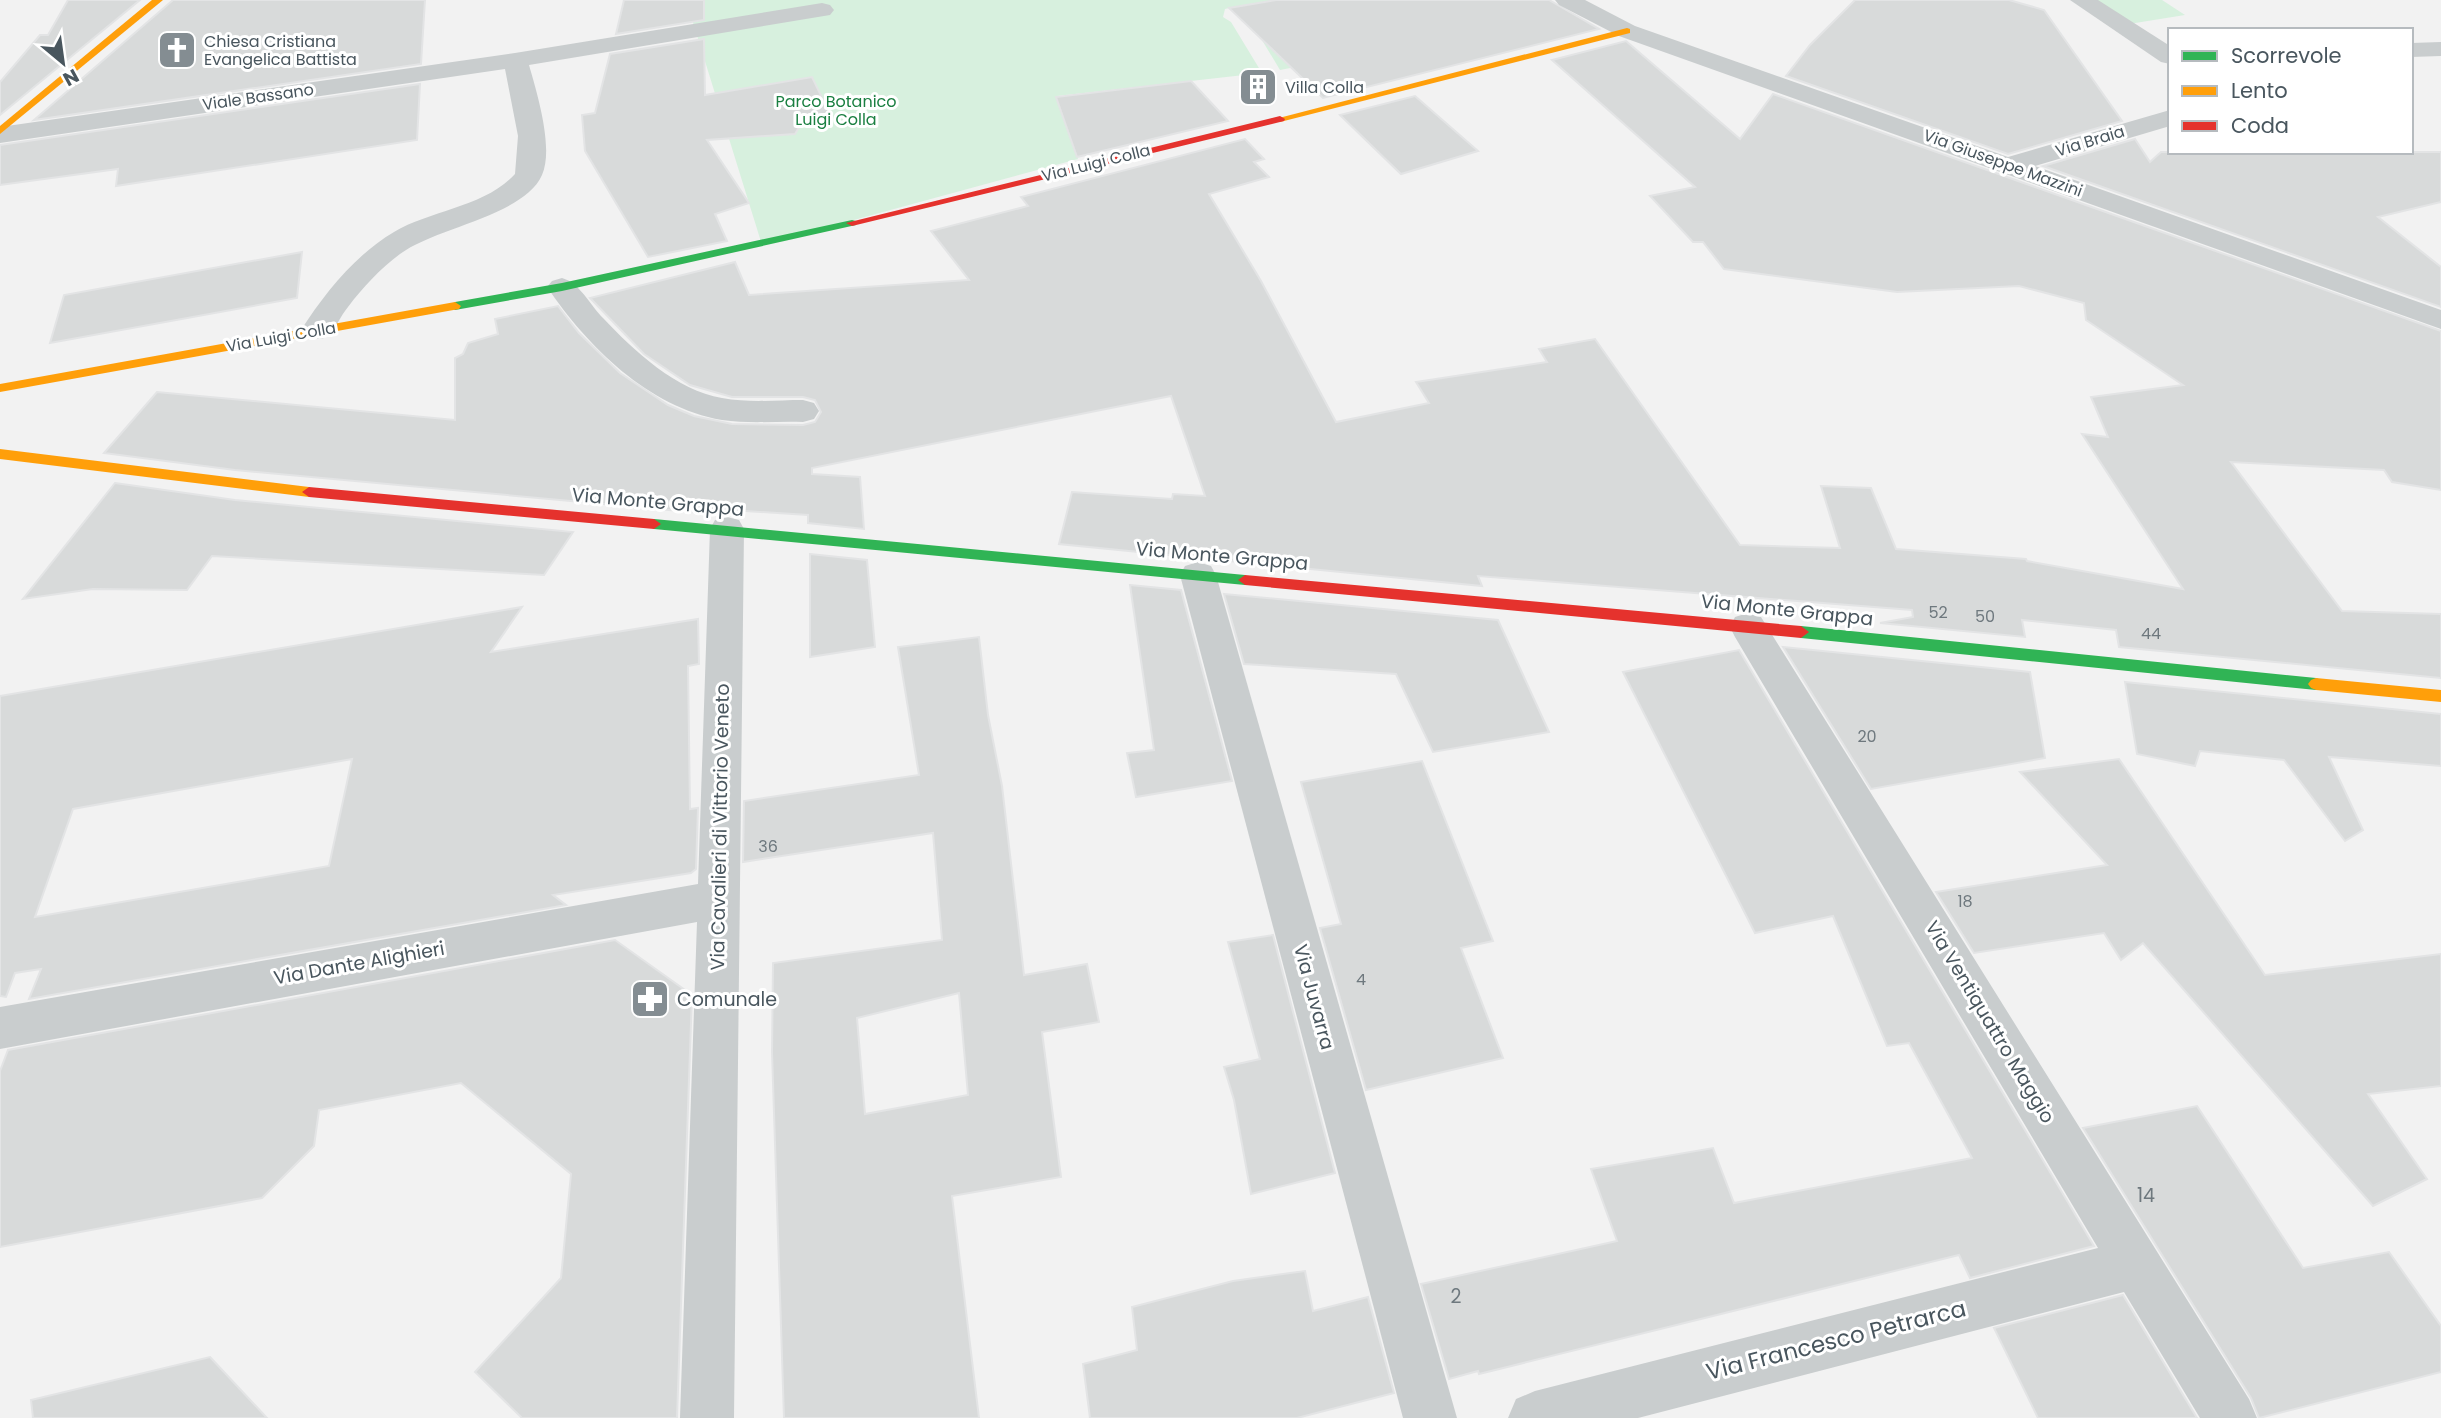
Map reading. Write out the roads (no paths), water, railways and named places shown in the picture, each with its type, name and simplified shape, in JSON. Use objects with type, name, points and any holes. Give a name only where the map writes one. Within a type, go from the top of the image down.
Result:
[{"type":"street","points":[[0,133],[158,0]]},
{"type":"street","points":[[1574,4],[1607,0]]},
{"type":"street","points":[[2082,0],[2168,56]]},
{"type":"street","name":"Via Giuseppe Mazzini","points":[[1574,4],[1627,31],[2011,165],[2441,320]]},
{"type":"street","name":"Viale Bassano","points":[[0,133],[515,60],[822,10]]},
{"type":"street","name":"Via Luigi Colla","points":[[0,388],[562,287],[851,225],[1627,31]]},
{"type":"street","points":[[2413,50],[2441,49]]},
{"type":"street","points":[[316,330],[341,292],[387,251],[432,225],[494,200],[528,177],[533,160],[515,60]]},
{"type":"street","name":"Via Braia","points":[[2011,165],[2168,119]]},
{"type":"street","points":[[562,287],[598,334],[640,368],[688,398],[720,409],[803,411]]},
{"type":"street","name":"Via Monte Grappa","points":[[0,454],[235,485],[727,529],[2441,695]]},
{"type":"street","name":"Via Cavalieri di Vittorio Veneto","points":[[707,1418],[727,529]]},
{"type":"street","name":"Via Juvarra","points":[[1198,575],[1430,1418]]},
{"type":"street","name":"Via Ventiquattro Maggio","points":[[1748,627],[2230,1418]]},
{"type":"street","name":"Via Dante Alighieri","points":[[0,1028],[719,899]]},
{"type":"street","name":"Via Francesco Petrarca","points":[[1535,1418],[2137,1263]]},
{"type":"place","name":"Chiesa Cristiana Evangelica Battista","points":[[177,50]]},
{"type":"place","name":"Villa Colla","points":[[1258,87]]},
{"type":"place","name":"Comunale","points":[[650,999]]},
{"type":"park label","name":"Parco Botanico Luigi Colla","points":[[836,110]]}]
